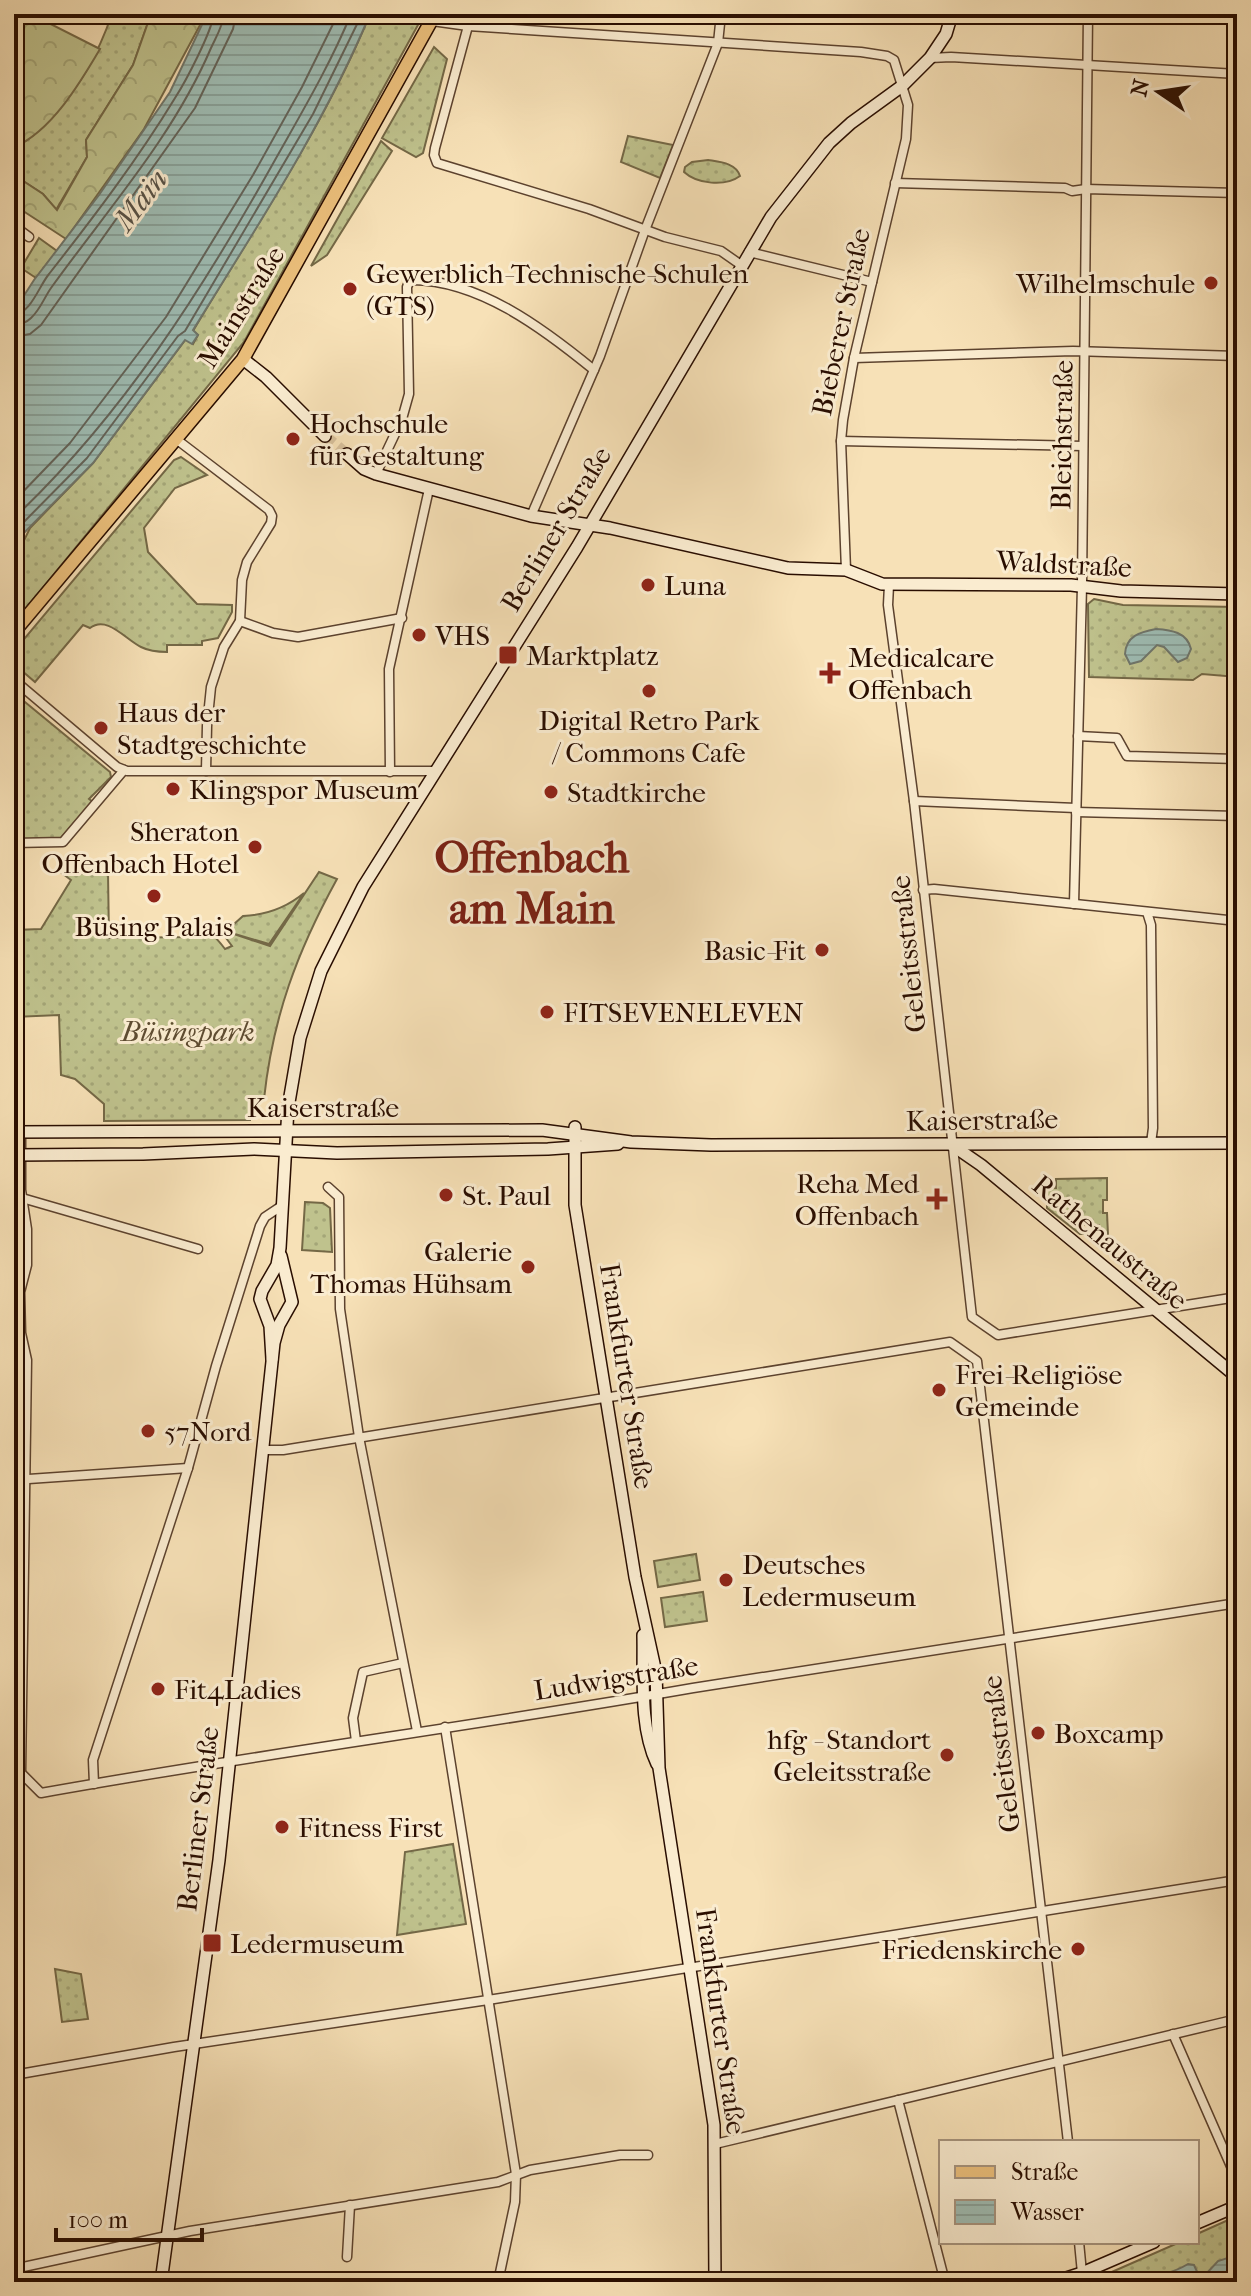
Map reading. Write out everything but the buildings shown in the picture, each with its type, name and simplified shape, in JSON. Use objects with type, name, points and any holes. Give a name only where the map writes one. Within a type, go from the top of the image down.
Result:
[{"type":"main road","points":[[902,86],[930,58],[956,15]]},
{"type":"main road","name":"Mainstraße","points":[[14,632],[243,359],[433,17]]},
{"type":"main road","name":"Berliner Straße","points":[[272,1359],[270,1326],[260,1299],[277,1265],[293,1066],[321,971],[363,887],[589,526],[741,265],[782,201],[840,132],[902,86]]},
{"type":"main road","points":[[243,359],[266,377],[325,436]]},
{"type":"main road","points":[[347,454],[364,469],[376,474],[531,516],[788,568],[846,570],[870,582],[889,585]]},
{"type":"main road","name":"Waldstraße","points":[[889,585],[1082,586],[1121,591],[1237,594]]},
{"type":"main road","name":"Kaiserstraße","points":[[16,1130],[575,1130],[631,1142]]},
{"type":"main road","points":[[472,1130],[476,1138],[472,1150]]},
{"type":"main road","name":"Frankfurter Straße","points":[[575,1130],[575,1205],[643,1625],[644,1697],[650,1749],[659,1768]]},
{"type":"main road","name":"Kaiserstraße","points":[[18,1155],[254,1149],[344,1153],[575,1148],[631,1142],[711,1145],[1237,1143]]},
{"type":"main road","name":"Rathenaustraße","points":[[952,1145],[978,1163],[1237,1377]]},
{"type":"main road","name":"Berliner Straße","points":[[161,2282],[219,1860],[272,1359],[277,1330],[292,1302],[280,1248]]},
{"type":"main road","name":"Frankfurter Straße","points":[[643,1625],[650,1644],[658,1695],[659,1768],[715,2144],[715,2282]]},
{"type":"main road","points":[[1199,2222],[1237,2206]]},
{"type":"main road","points":[[1054,2282],[1149,2244]]},
{"type":"street","points":[[531,516],[620,305],[645,230],[718,43],[721,14]]},
{"type":"street","name":"Bleichstraße","points":[[1074,904],[1082,586],[1088,14]]},
{"type":"street","points":[[433,17],[468,26],[882,55],[891,58],[897,65],[902,86]]},
{"type":"street","points":[[468,26],[435,160],[444,166],[589,209],[645,230],[721,251],[741,265]]},
{"type":"street","points":[[946,34],[944,50],[951,57]]},
{"type":"street","points":[[930,58],[1237,74]]},
{"type":"street","name":"Bieberer Straße","points":[[846,570],[841,441],[854,358],[909,113],[902,86]]},
{"type":"street","points":[[895,183],[1065,188],[1072,191],[1237,193]]},
{"type":"street","points":[[14,226],[29,237]]},
{"type":"street","points":[[749,252],[872,282]]},
{"type":"street","points":[[376,474],[408,400],[407,287],[410,280],[460,289],[512,312],[552,336],[594,370]]},
{"type":"street","points":[[854,358],[1085,352],[1237,356]]},
{"type":"street","points":[[176,439],[269,510],[272,519],[244,570],[240,621],[224,647],[211,687],[206,771]]},
{"type":"street","points":[[841,441],[1083,446]]},
{"type":"street","points":[[390,772],[389,669],[429,489]]},
{"type":"street","name":"Geleitsstraße","points":[[889,585],[888,605],[914,801],[972,1317],[998,1335],[1156,1311]]},
{"type":"street","points":[[240,621],[273,633],[298,637],[402,618]]},
{"type":"street","points":[[14,680],[124,770],[436,771]]},
{"type":"street","points":[[1078,736],[1117,738],[1127,756],[1237,759]]},
{"type":"street","points":[[14,843],[63,842],[124,770]]},
{"type":"street","points":[[914,801],[1237,816]]},
{"type":"street","points":[[923,890],[1237,921]]},
{"type":"street","points":[[1147,912],[1151,925],[1151,1143]]},
{"type":"street","points":[[14,1781],[21,1773],[27,1360],[21,1333],[20,1292],[26,1272],[26,1220],[16,1130]]},
{"type":"street","points":[[328,1187],[339,1197],[339,1299],[359,1437],[417,1731]]},
{"type":"street","points":[[22,1198],[198,1249]]},
{"type":"street","points":[[94,1784],[93,1760],[188,1468],[260,1226],[265,1217],[283,1205]]},
{"type":"street","points":[[1156,1311],[1237,1297]]},
{"type":"street","name":"Geleitsstraße","points":[[606,1398],[950,1342],[977,1361],[1068,2140]]},
{"type":"street","points":[[263,1450],[283,1450],[606,1398]]},
{"type":"street","points":[[14,1480],[188,1468]]},
{"type":"street","name":"Ludwigstraße","points":[[21,1773],[41,1793],[1237,1603]]},
{"type":"street","points":[[356,1741],[353,1718],[363,1672],[403,1663]]},
{"type":"street","points":[[445,1727],[516,2174],[515,2202],[498,2282]]},
{"type":"street","points":[[14,2075],[193,2044],[1237,1880]]},
{"type":"street","points":[[715,2144],[1237,2019]]},
{"type":"street","points":[[1173,2034],[1237,2180]]},
{"type":"street","points":[[898,2100],[945,2282]]},
{"type":"street","points":[[14,2269],[167,2236],[498,2182],[530,2170],[620,2155],[648,2155]]},
{"type":"street","points":[[347,2257],[350,2205]]},
{"type":"street","points":[[1079,2244],[1082,2273]]},
{"type":"green space","points":[[20,14],[31,14],[100,49],[74,91],[52,118],[14,147],[14,23]]},
{"type":"green space","points":[[112,14],[151,14],[133,65],[86,140],[87,157],[56,210],[43,194],[14,175],[14,147],[35,134],[72,93],[95,56]]},
{"type":"green space","points":[[151,14],[206,14],[144,129],[66,239],[14,205],[14,175],[43,194],[57,210],[87,157],[86,140],[133,65]]},
{"type":"green space","points":[[370,14],[424,14],[244,342],[14,623],[14,561],[30,528],[93,463],[186,339],[193,344],[198,335],[193,331],[310,136]]},
{"type":"green space","points":[[434,47],[447,59],[423,153],[416,157],[382,138]]},
{"type":"green space","points":[[628,136],[673,145],[660,178],[621,162]]},
{"type":"green space","points":[[381,141],[392,151],[327,255],[311,266]]},
{"type":"green space","points":[[708,160],[731,166],[740,176],[727,182],[711,183],[684,172],[692,162]]},
{"type":"green space","points":[[39,238],[57,251],[36,278],[21,268]]},
{"type":"green space","points":[[181,457],[207,475],[175,488],[144,528],[148,552],[197,604],[232,605],[232,612],[218,638],[202,641],[202,645],[167,645],[167,652],[141,647],[103,624],[90,628],[83,625],[35,682],[14,664],[14,651],[174,460]]},
{"type":"green space","points":[[1094,599],[1123,605],[1237,607],[1237,677],[1202,674],[1193,680],[1089,677],[1088,604]]},
{"type":"green space","points":[[14,693],[110,772],[111,777],[89,799],[93,802],[60,839],[14,839]]},
{"type":"green space","name":"Büsingpark","points":[[319,872],[337,879],[310,932],[289,985],[274,1040],[264,1099],[251,1099],[250,1120],[104,1121],[104,1104],[75,1079],[61,1075],[59,1015],[14,1017],[14,930],[41,929],[71,880],[63,874],[108,873],[109,938],[191,937],[192,927],[197,927],[211,934],[225,949],[232,946],[223,934],[243,916],[275,910],[304,893],[269,944],[228,932],[270,946]]},
{"type":"green space","points":[[1107,1178],[1107,1200],[1103,1200],[1103,1213],[1107,1213],[1108,1235],[1100,1234],[1099,1225],[1083,1225],[1083,1234],[1080,1234],[1047,1208],[1047,1188],[1056,1188],[1056,1179]]},
{"type":"green space","points":[[305,1202],[323,1203],[330,1208],[332,1252],[302,1250]]},
{"type":"green space","points":[[696,1554],[700,1580],[658,1587],[654,1561]]},
{"type":"green space","points":[[703,1592],[707,1621],[665,1627],[661,1598]]},
{"type":"green space","points":[[453,1844],[466,1924],[397,1935],[405,1852]]},
{"type":"green space","points":[[55,1969],[81,1974],[88,2019],[62,2022]]},
{"type":"green space","points":[[1237,2216],[1237,2282],[1089,2282],[1175,2244],[1199,2244],[1199,2233]]},
{"type":"water","name":"Main","points":[[207,14],[370,14],[310,136],[193,330],[198,335],[192,344],[185,340],[93,463],[14,543],[14,311],[170,92]]},
{"type":"water","points":[[1156,629],[1182,635],[1191,649],[1187,658],[1178,662],[1164,647],[1157,645],[1141,661],[1130,664],[1125,654],[1128,643],[1139,633]]},
{"type":"water","points":[[1237,2255],[1237,2282],[1144,2282],[1188,2264],[1194,2265],[1199,2276],[1206,2274],[1218,2261]]},
{"type":"tunnel","points":[[325,436],[347,454]]},
{"type":"place","name":"Wilhelmschule","points":[[1211,283]]},
{"type":"place","name":"Gewerblich-Technische-Schulen (GTS)","points":[[350,289]]},
{"type":"place","name":"Hochschule für Gestaltung","points":[[293,439]]},
{"type":"place","name":"Luna","points":[[648,585]]},
{"type":"place","name":"VHS","points":[[419,635]]},
{"type":"place","name":"Marktplatz","points":[[508,655]]},
{"type":"place","name":"Medicalcare Offenbach","points":[[830,673]]},
{"type":"place","name":"Digital Retro Park / Commons Cafe","points":[[649,691]]},
{"type":"place","name":"Haus der Stadtgeschichte","points":[[101,728]]},
{"type":"place","name":"Klingspor Museum","points":[[173,789]]},
{"type":"place","name":"Stadtkirche","points":[[551,792]]},
{"type":"place","name":"Sheraton Offenbach Hotel","points":[[255,847]]},
{"type":"place","name":"Büsing Palais","points":[[154,896]]},
{"type":"place","name":"Basic-Fit","points":[[822,950]]},
{"type":"place","name":"FITSEVENELEVEN","points":[[547,1012]]},
{"type":"place","name":"St. Paul","points":[[446,1195]]},
{"type":"place","name":"Reha Med Offenbach","points":[[937,1199]]},
{"type":"place","name":"Galerie Thomas Hühsam","points":[[528,1267]]},
{"type":"place","name":"Frei-Religiöse Gemeinde","points":[[939,1390]]},
{"type":"place","name":"57Nord","points":[[148,1431]]},
{"type":"place","name":"Deutsches Ledermuseum","points":[[726,1580]]},
{"type":"place","name":"Fit4Ladies","points":[[158,1689]]},
{"type":"place","name":"Boxcamp","points":[[1038,1733]]},
{"type":"place","name":"hfg - Standort Geleitsstraße","points":[[947,1755]]},
{"type":"place","name":"Fitness First","points":[[282,1827]]},
{"type":"place","name":"Ledermuseum","points":[[212,1943]]},
{"type":"place","name":"Friedenskirche","points":[[1078,1949]]},
{"type":"district","name":"Offenbach am Main","points":[[532,882]]}]
